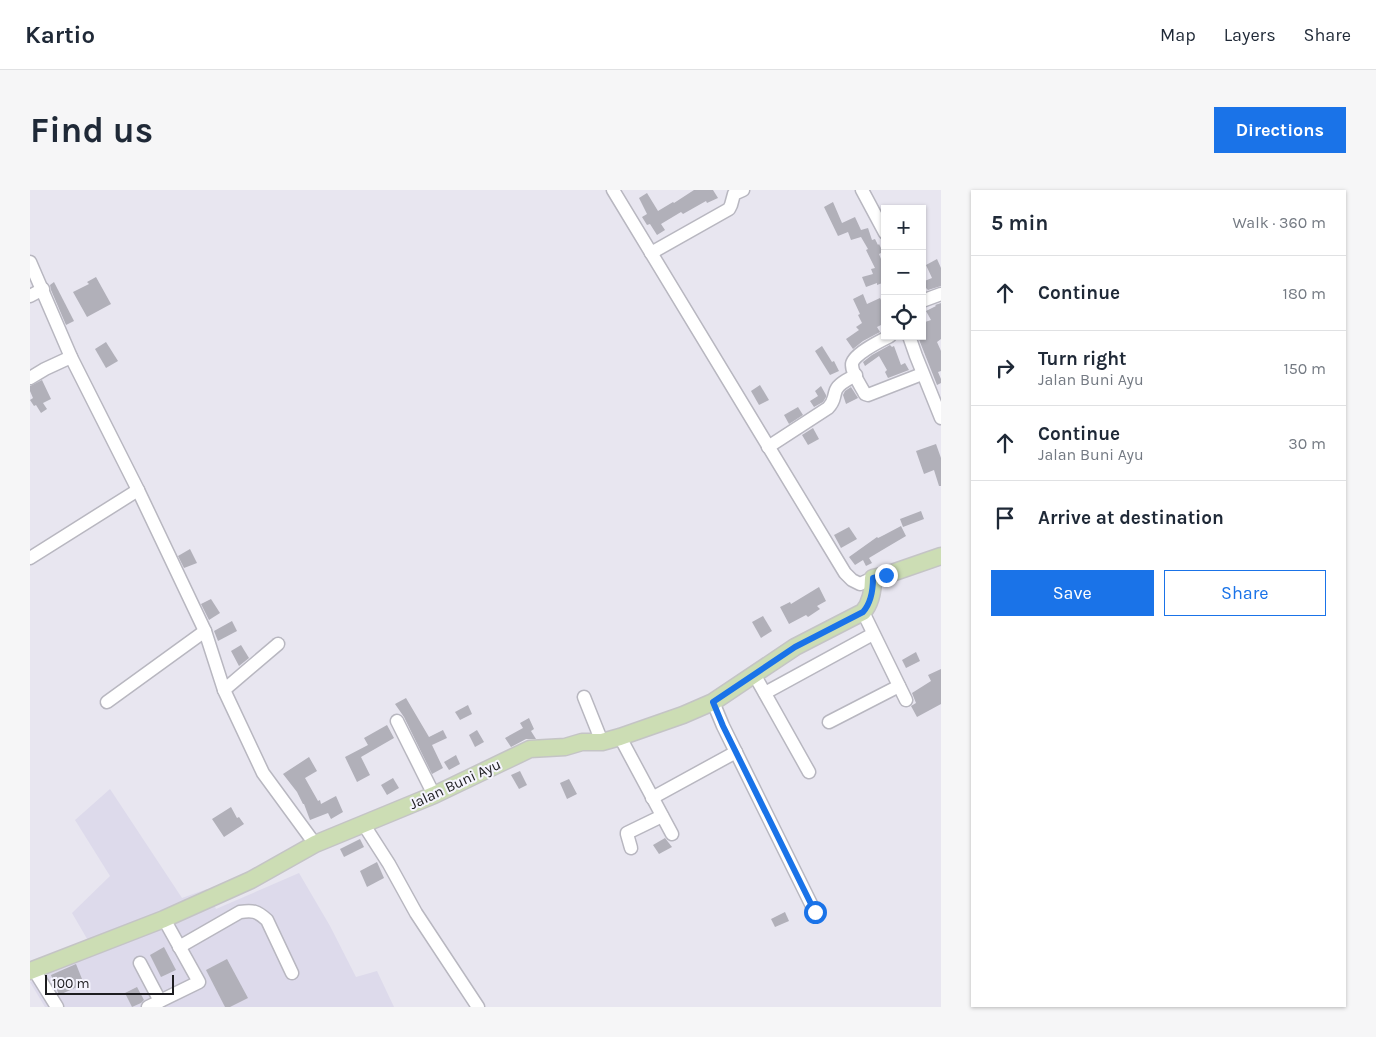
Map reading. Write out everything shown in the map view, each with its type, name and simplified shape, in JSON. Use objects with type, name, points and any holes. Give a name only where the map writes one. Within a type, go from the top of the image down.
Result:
[{"type":"main road","points":[[863,612],[869,605],[873,587],[886,575],[941,556]]},
{"type":"main road","name":"Jalan Buni Ayu","points":[[32,970],[164,919],[252,880],[315,844],[434,795],[530,749],[565,747],[582,742],[602,742],[683,715],[713,702],[795,647],[863,612]]},
{"type":"street","points":[[613,190],[845,574],[860,584],[873,587]]},
{"type":"street","points":[[651,253],[729,209],[734,194],[743,190]]},
{"type":"street","points":[[862,190],[881,226]]},
{"type":"street","points":[[30,262],[134,493],[205,631],[224,690],[262,773],[315,844]]},
{"type":"street","points":[[30,296],[43,289]]},
{"type":"street","points":[[926,300],[941,294]]},
{"type":"street","points":[[881,340],[854,358],[852,364],[856,376],[867,395],[922,374]]},
{"type":"street","points":[[911,340],[922,374],[941,418]]},
{"type":"street","points":[[30,378],[72,357]]},
{"type":"street","points":[[768,447],[828,408],[833,403],[839,385],[856,376]]},
{"type":"street","points":[[30,558],[134,493]]},
{"type":"street","points":[[863,612],[906,700]]},
{"type":"street","points":[[107,702],[205,631]]},
{"type":"street","points":[[766,693],[874,634]]},
{"type":"street","points":[[224,690],[278,644]]},
{"type":"street","points":[[754,674],[809,772]]},
{"type":"street","points":[[829,722],[899,686]]},
{"type":"street","points":[[584,697],[602,742]]},
{"type":"street","points":[[713,702],[815,912]]},
{"type":"street","points":[[397,721],[434,795]]},
{"type":"street","points":[[620,737],[672,834]]},
{"type":"street","points":[[652,798],[736,752]]},
{"type":"street","points":[[631,848],[627,832],[662,816]]},
{"type":"street","points":[[364,825],[389,864],[416,913],[478,1007]]},
{"type":"street","points":[[179,947],[240,912],[251,910],[267,920],[292,973]]},
{"type":"street","points":[[148,1007],[200,982],[164,919]]},
{"type":"street","points":[[140,963],[160,1001]]},
{"type":"street","points":[[32,970],[57,1007]]},
{"type":"shaded area","points":[[110,789],[182,898],[207,889],[216,909],[299,873],[330,926],[356,977],[377,971],[394,1007],[45,1007],[30,982],[93,949],[72,913],[110,876],[75,820]]},
{"type":"building","points":[[694,190],[713,190],[718,198],[707,203],[706,201],[683,214],[681,212],[661,224],[665,230],[657,235],[650,224],[647,225],[642,217],[647,214],[639,198],[647,193],[658,211]]},
{"type":"building","points":[[833,202],[842,223],[855,217],[861,230],[868,228],[872,240],[875,239],[881,248],[881,253],[879,254],[881,259],[881,284],[866,287],[862,277],[873,274],[871,269],[875,268],[866,250],[868,249],[861,237],[851,240],[848,232],[838,236],[824,207]]},
{"type":"building","points":[[937,259],[941,268],[941,286],[928,290],[926,288],[926,280],[932,278],[926,265]]},
{"type":"building","points":[[96,277],[111,304],[87,317],[73,292],[89,284],[87,282]]},
{"type":"building","points":[[54,282],[74,321],[66,325],[51,290],[50,285]]},
{"type":"building","points":[[863,294],[867,304],[880,298],[881,325],[877,327],[880,332],[853,349],[846,339],[859,330],[856,327],[862,323],[853,299]]},
{"type":"building","points":[[941,303],[941,339],[937,342],[941,351],[941,371],[938,372],[941,383],[937,385],[919,340],[926,340],[926,322],[931,320],[926,311]]},
{"type":"building","points":[[106,342],[118,361],[106,368],[95,349]]},
{"type":"building","points":[[890,345],[894,346],[901,365],[905,363],[909,370],[888,378],[885,372],[887,370],[879,356],[865,366],[863,362]]},
{"type":"building","points":[[822,346],[839,371],[830,375],[815,351]]},
{"type":"building","points":[[42,380],[51,399],[43,403],[47,409],[41,413],[30,400],[33,398],[30,386]]},
{"type":"building","points":[[760,385],[769,400],[759,405],[751,391]]},
{"type":"building","points":[[821,386],[826,397],[823,402],[814,407],[810,401],[818,396],[815,391]]},
{"type":"building","points":[[851,387],[858,398],[846,404],[843,395]]},
{"type":"building","points":[[798,407],[803,415],[789,424],[784,415]]},
{"type":"building","points":[[813,428],[819,439],[808,445],[802,435]]},
{"type":"building","points":[[936,444],[941,458],[941,486],[939,486],[934,470],[924,474],[916,451]]},
{"type":"building","points":[[921,511],[924,519],[903,527],[900,519]]},
{"type":"building","points":[[901,526],[906,536],[869,558],[872,563],[866,566],[863,560],[855,565],[849,557],[877,537]]},
{"type":"building","points":[[849,527],[857,539],[841,548],[834,535]]},
{"type":"building","points":[[190,549],[197,563],[184,568],[178,556]]},
{"type":"building","points":[[819,587],[826,601],[817,606],[820,609],[808,617],[806,615],[789,624],[780,607],[790,602],[791,604]]},
{"type":"building","points":[[211,599],[220,613],[209,620],[201,604]]},
{"type":"building","points":[[763,616],[772,631],[761,638],[752,622]]},
{"type":"building","points":[[232,621],[237,631],[218,641],[214,631]]},
{"type":"building","points":[[241,645],[249,658],[239,666],[231,651]]},
{"type":"building","points":[[916,652],[920,661],[906,668],[902,660]]},
{"type":"building","points":[[941,669],[941,704],[917,717],[911,706],[916,703],[912,693],[931,681],[928,675]]},
{"type":"building","points":[[406,698],[429,737],[443,730],[447,738],[432,745],[443,768],[432,774],[404,717],[395,704]]},
{"type":"building","points":[[468,705],[472,714],[460,720],[455,712]]},
{"type":"building","points":[[529,718],[534,729],[531,731],[536,739],[526,739],[511,747],[505,738],[523,728],[520,723]]},
{"type":"building","points":[[387,725],[394,738],[361,757],[370,775],[357,782],[345,757],[368,745],[364,738]]},
{"type":"building","points":[[477,730],[484,742],[475,747],[469,735]]},
{"type":"building","points":[[456,755],[460,764],[449,770],[444,762]]},
{"type":"building","points":[[309,757],[317,771],[305,778],[318,801],[320,800],[321,804],[336,796],[343,812],[331,819],[328,813],[310,820],[297,792],[283,774]]},
{"type":"building","points":[[520,771],[527,785],[519,789],[511,775]]},
{"type":"building","points":[[393,778],[399,788],[387,795],[381,785]]},
{"type":"building","points":[[569,779],[577,794],[567,799],[560,783]]},
{"type":"building","points":[[231,807],[237,818],[239,817],[244,824],[224,837],[212,819]]},
{"type":"building","points":[[665,838],[672,847],[659,854],[653,845]]},
{"type":"building","points":[[360,839],[364,847],[344,857],[340,849]]},
{"type":"building","points":[[377,862],[384,878],[367,887],[360,871]]},
{"type":"building","points":[[785,912],[789,921],[775,927],[771,919]]},
{"type":"building","points":[[164,947],[176,970],[161,977],[150,955]]},
{"type":"building","points":[[227,959],[248,998],[230,1007],[225,1007],[206,970]]},
{"type":"building","points":[[76,964],[84,984],[59,995],[51,975]]},
{"type":"building","points":[[137,987],[144,1000],[132,1007],[125,993]]},
{"type":"route","points":[[815,912],[713,702],[795,647],[863,612],[869,605],[873,578],[886,575]]}]
